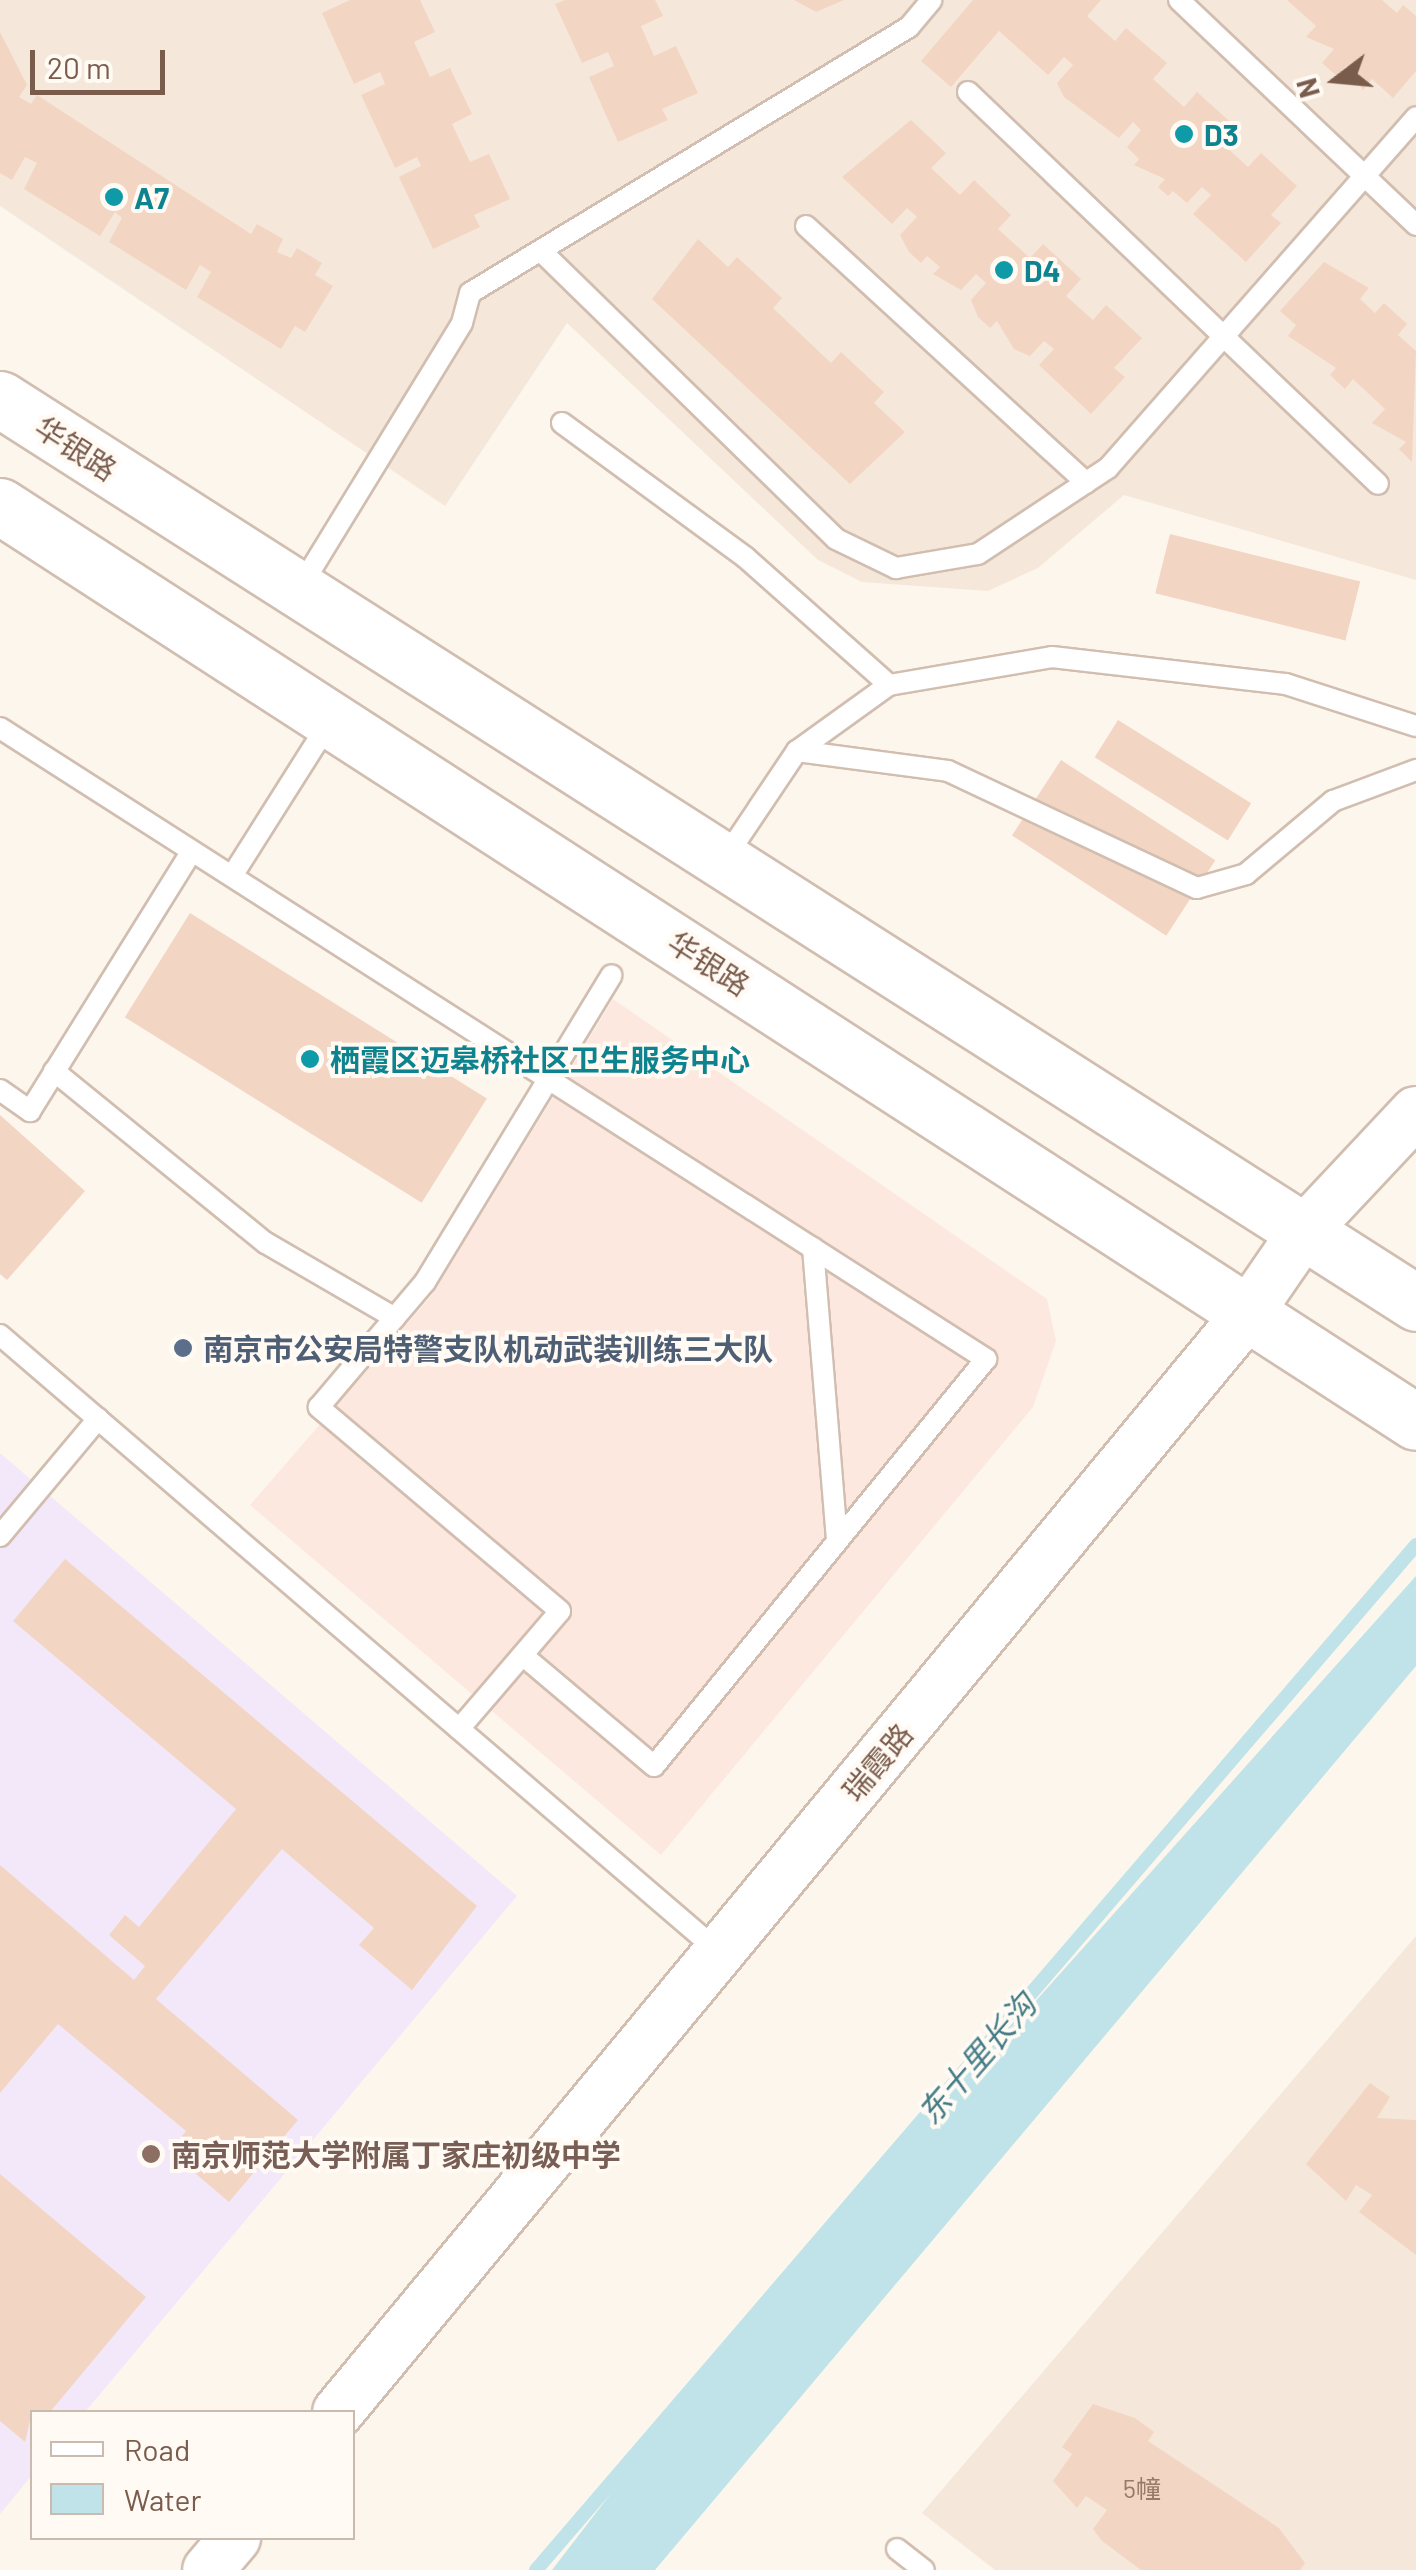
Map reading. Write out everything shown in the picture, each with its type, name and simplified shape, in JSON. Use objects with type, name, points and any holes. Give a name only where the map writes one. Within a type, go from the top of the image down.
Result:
[{"type":"main road","name":"华银路","points":[[0,399],[720,866],[1305,1230],[1416,1304]]},
{"type":"main road","name":"华银路","points":[[0,506],[334,716],[1244,1317],[1416,1422]]},
{"type":"street","name":"瑞霞路","points":[[340,2410],[1244,1317],[1305,1230],[1416,1112]]},
{"type":"street","points":[[208,2570],[233,2540]]},
{"type":"lane","points":[[298,591],[462,323],[470,294],[910,26],[932,0]]},
{"type":"lane","points":[[1180,0],[1416,226]]},
{"type":"lane","points":[[968,92],[1378,484]]},
{"type":"lane","points":[[541,251],[836,539],[896,568],[978,554],[1086,483],[1416,116]]},
{"type":"lane","points":[[806,226],[1086,483]]},
{"type":"lane","points":[[562,423],[745,558],[889,685]]},
{"type":"lane","points":[[720,866],[798,751],[889,685],[1052,657],[1286,684],[1416,726]]},
{"type":"lane","points":[[232,876],[334,716]]},
{"type":"lane","points":[[0,728],[986,1359],[654,1766],[522,1655]]},
{"type":"lane","points":[[798,751],[948,771],[1197,888],[1246,874],[1334,800],[1416,770]]},
{"type":"lane","points":[[0,1090],[30,1111],[192,851]]},
{"type":"lane","points":[[459,1729],[560,1611],[319,1407],[395,1318],[612,975]]},
{"type":"lane","points":[[54,1071],[266,1243],[395,1318]]},
{"type":"lane","points":[[813,1248],[837,1541]]},
{"type":"lane","points":[[0,1335],[719,1952]]},
{"type":"lane","points":[[0,1536],[98,1419]]},
{"type":"lane","points":[[897,2549],[924,2570]]},
{"type":"shaded area","points":[[0,0],[1416,0],[1416,580],[1124,495],[1038,568],[988,591],[862,582],[818,560],[567,323],[445,506],[0,206]]},
{"type":"shaded area","points":[[613,999],[1047,1299],[1056,1341],[1033,1407],[661,1855],[250,1505],[432,1295]]},
{"type":"shaded area","name":"南京师范大学附属丁家庄初级中学","points":[[0,1453],[517,1896],[87,2410],[30,2410],[30,2477],[0,2514]]},
{"type":"shaded area","points":[[1416,1936],[1416,2570],[995,2570],[922,2513]]},
{"type":"water","points":[[1416,1576],[1416,1666],[655,2570],[552,2570],[708,2367]]},
{"type":"building","points":[[350,0],[420,0],[435,32],[414,42],[430,77],[450,68],[472,114],[452,124],[470,162],[489,154],[510,199],[474,215],[480,227],[433,249],[399,177],[421,166],[417,157],[395,168],[361,95],[385,84],[380,72],[354,84],[322,13]]},
{"type":"building","points":[[565,0],[655,0],[663,16],[641,26],[654,56],[676,46],[698,93],[662,109],[668,120],[618,142],[589,77],[614,66],[608,52],[582,63],[555,4]]},
{"type":"building","points":[[794,0],[844,0],[816,12]]},
{"type":"building","name":"D3","points":[[973,0],[1101,0],[1087,16],[1115,41],[1126,28],[1167,63],[1153,79],[1184,107],[1197,92],[1236,127],[1222,143],[1248,167],[1261,153],[1297,186],[1271,215],[1281,223],[1246,262],[1193,214],[1211,195],[1202,187],[1187,203],[1173,191],[1168,196],[1158,187],[1165,179],[1134,165],[1139,159],[1127,147],[1141,130],[1133,122],[1119,138],[1064,97],[1057,83],[1073,65],[1064,57],[1048,75],[999,31],[951,87],[921,61]]},
{"type":"building","points":[[1287,0],[1382,0],[1397,13],[1403,5],[1416,16],[1416,71],[1393,98],[1372,79],[1363,90],[1347,65],[1337,76],[1322,63],[1334,49],[1306,37],[1316,26]]},
{"type":"building","name":"A7","points":[[0,32],[27,85],[19,97],[31,104],[37,95],[251,234],[257,224],[283,239],[277,252],[291,258],[297,248],[322,263],[315,275],[333,286],[305,332],[295,326],[281,349],[197,297],[211,272],[200,265],[186,290],[109,242],[122,218],[115,212],[100,236],[24,189],[37,163],[25,157],[12,180],[0,173]]},
{"type":"building","name":"D4","points":[[911,120],[946,153],[931,168],[960,195],[974,180],[1011,215],[998,229],[1030,258],[1043,244],[1081,279],[1066,296],[1093,320],[1106,305],[1142,338],[1114,368],[1125,377],[1091,414],[1039,365],[1054,349],[1044,341],[1030,356],[1014,349],[997,321],[990,328],[978,317],[971,300],[986,283],[976,274],[961,290],[933,274],[940,267],[927,256],[921,263],[909,252],[900,235],[917,217],[907,208],[892,224],[842,177]]},
{"type":"building","points":[[698,239],[728,267],[737,257],[782,298],[773,308],[831,363],[841,352],[884,392],[874,403],[905,432],[850,484],[652,299]]},
{"type":"building","points":[[1324,262],[1369,288],[1360,299],[1375,313],[1384,303],[1407,324],[1398,335],[1416,351],[1412,462],[1399,449],[1406,442],[1372,423],[1385,409],[1353,379],[1345,389],[1330,375],[1336,368],[1288,336],[1296,325],[1280,311]]},
{"type":"building","points":[[1170,534],[1360,581],[1345,641],[1155,593]]},
{"type":"building","points":[[1118,720],[1251,803],[1228,841],[1095,757]]},
{"type":"building","points":[[1061,760],[1215,860],[1166,936],[1012,835]]},
{"type":"building","name":"栖霞区迈皋桥社区卫生服务中心","points":[[190,913],[487,1098],[422,1203],[125,1017]]},
{"type":"building","points":[[0,1115],[85,1191],[7,1280],[0,1274]]},
{"type":"building","points":[[65,1559],[477,1906],[412,1990],[359,1945],[374,1928],[282,1849],[156,1999],[298,2120],[229,2202],[169,2151],[186,2131],[58,2024],[0,2093],[0,1865],[134,1980],[145,1966],[109,1935],[125,1915],[139,1927],[236,1809],[13,1621]]},
{"type":"building","points":[[1370,2083],[1390,2097],[1377,2118],[1416,2120],[1416,2255],[1359,2212],[1372,2195],[1356,2185],[1346,2201],[1306,2164]]},
{"type":"building","points":[[0,2174],[146,2297],[52,2410],[30,2410],[25,2442],[0,2421]]},
{"type":"building","points":[[1093,2404],[1135,2418],[1154,2432],[1148,2441],[1279,2528],[1305,2563],[1300,2570],[1141,2570],[1102,2541],[1093,2529],[1107,2510],[1086,2496],[1077,2508],[1053,2481],[1072,2454],[1062,2447]]},
{"type":"waterway","name":"东十里长沟","points":[[536,2570],[1416,1545]]},
{"type":"place","name":"D3","points":[[1184,134]]},
{"type":"place","name":"A7","points":[[114,197]]},
{"type":"place","name":"D4","points":[[1004,270]]},
{"type":"place","name":"栖霞区迈皋桥社区卫生服务中心","points":[[310,1059]]},
{"type":"place","name":"南京市公安局特警支队机动武装训练三大队","points":[[183,1348]]},
{"type":"place","name":"南京师范大学附属丁家庄初级中学","points":[[151,2154]]}]
